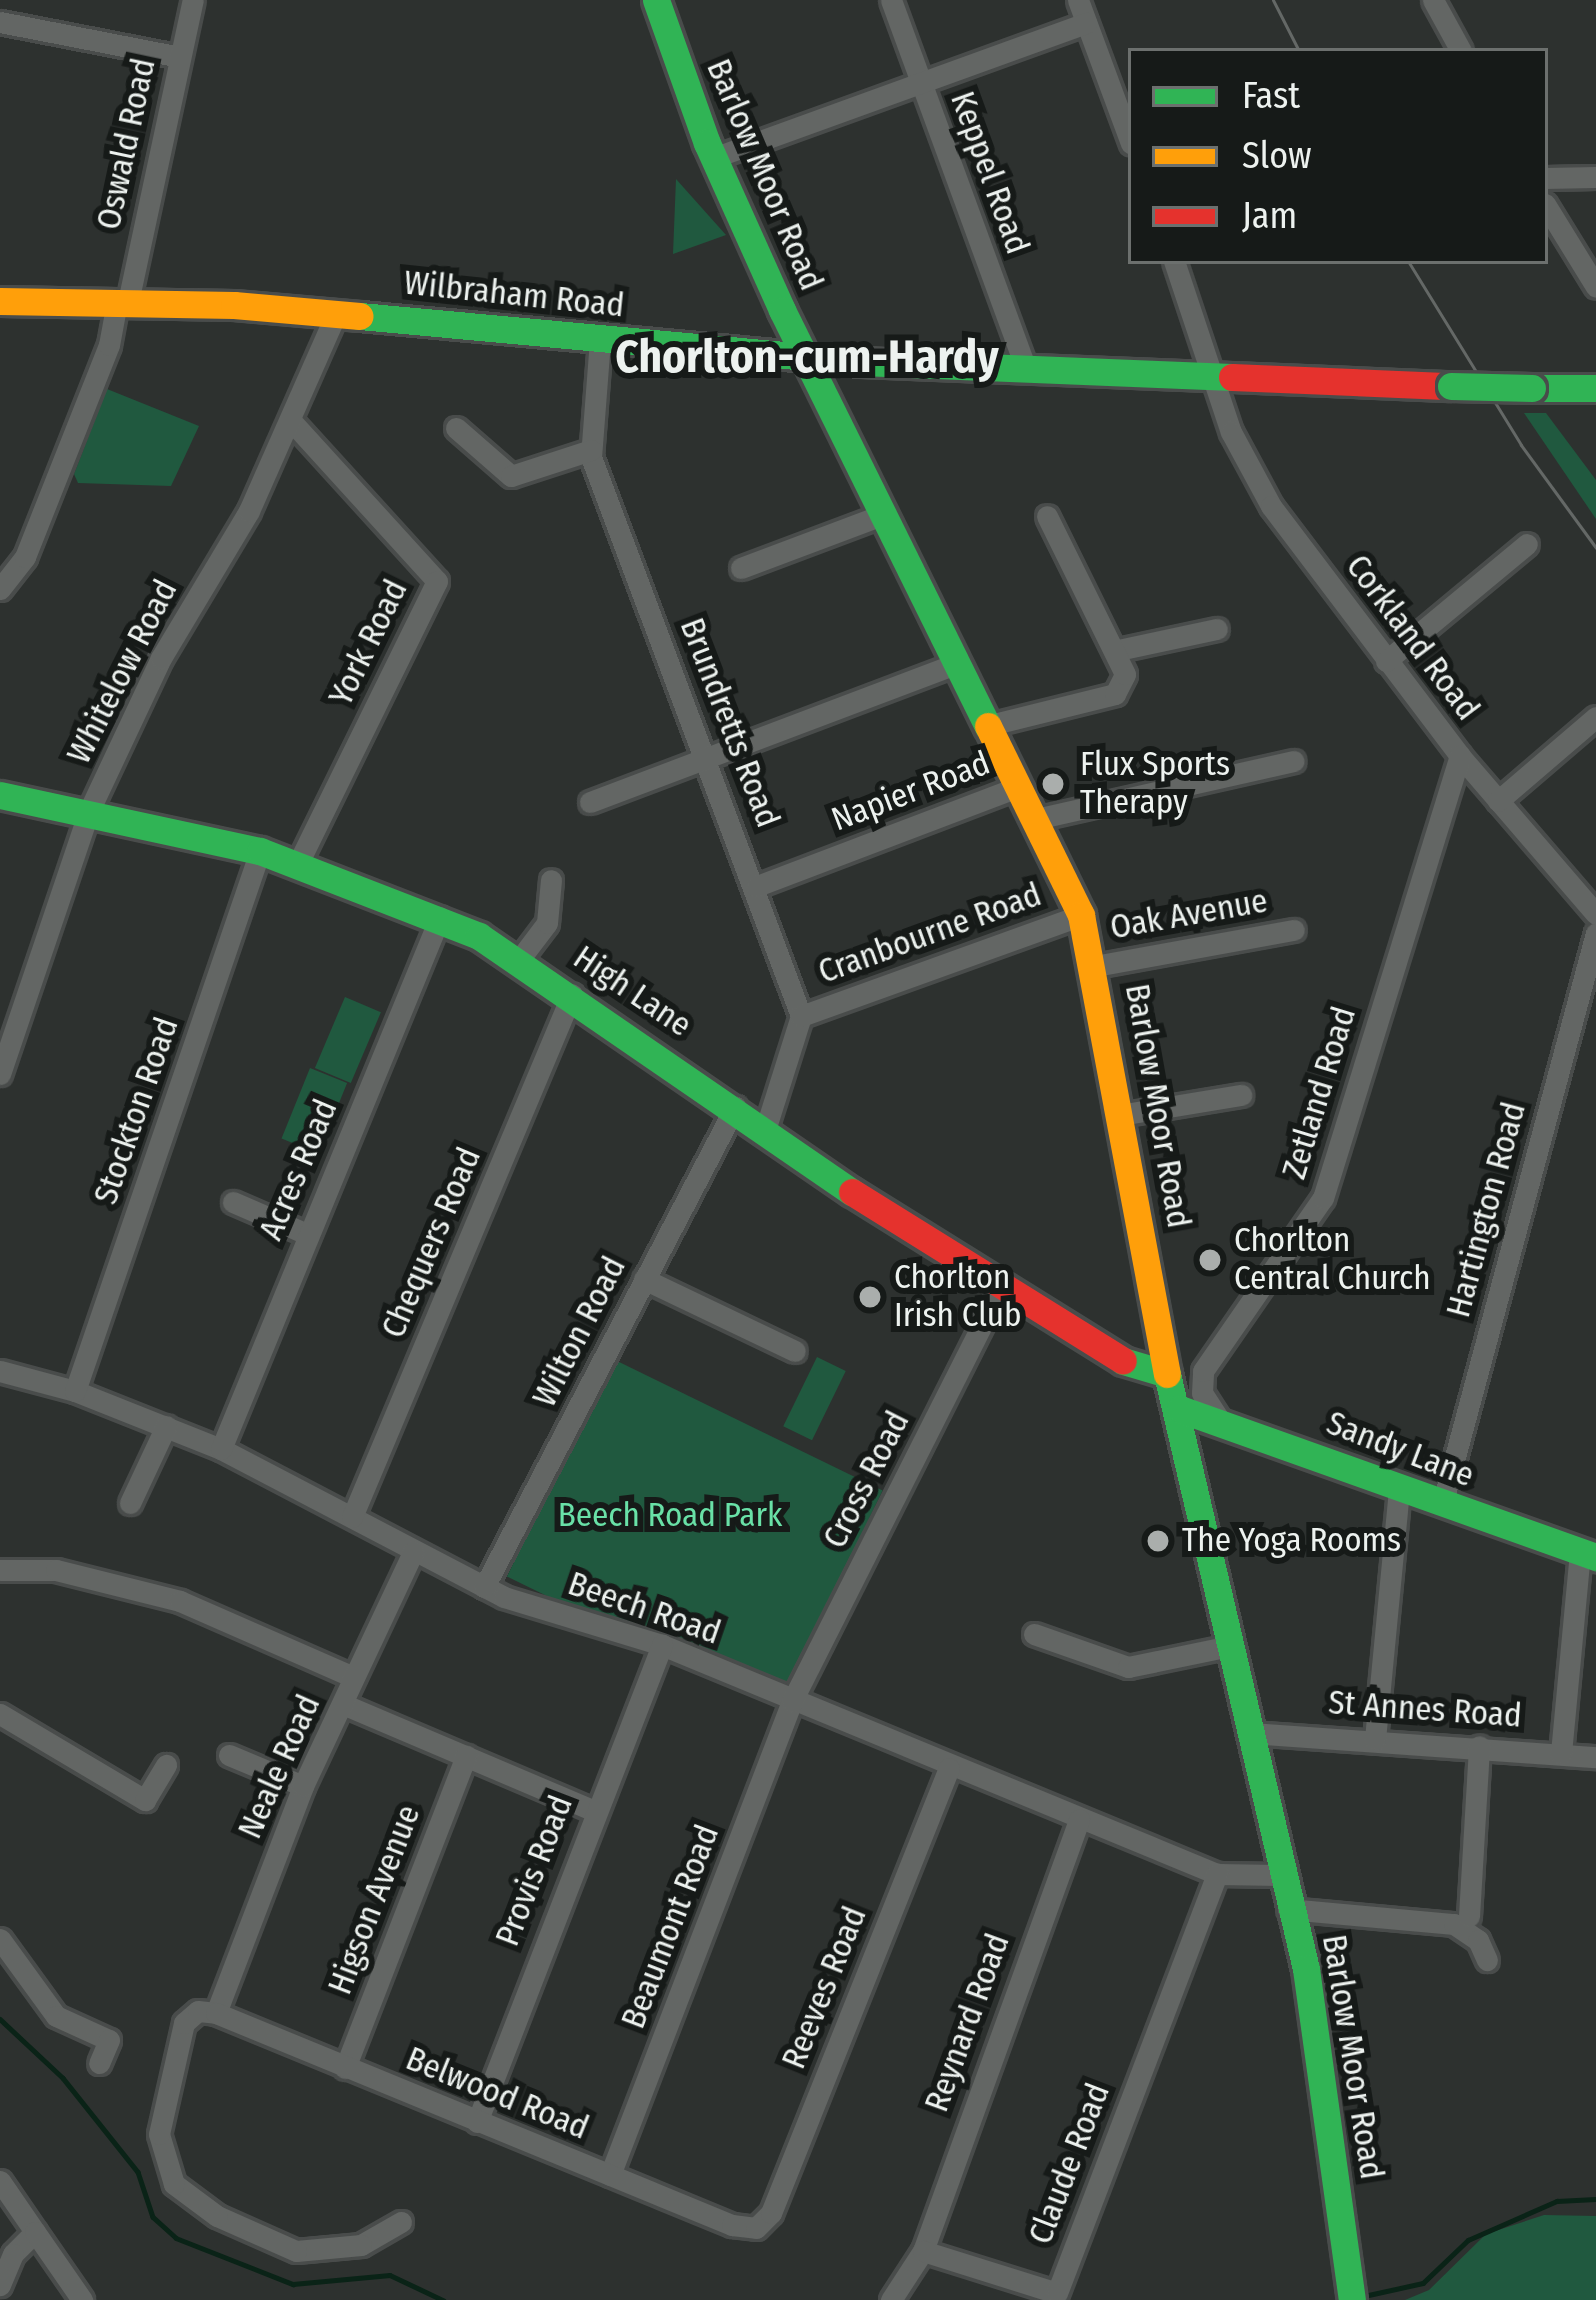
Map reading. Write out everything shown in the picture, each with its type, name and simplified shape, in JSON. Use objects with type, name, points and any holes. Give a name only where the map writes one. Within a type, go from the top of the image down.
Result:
[{"type":"main road","name":"Barlow Moor Road","points":[[656,0],[713,158],[882,515],[1081,915],[1095,966],[1167,1374],[1180,1409],[1279,1875],[1317,2026],[1351,2291]]},
{"type":"main road","name":"Wilbraham Road","points":[[0,301],[122,302],[336,314],[806,358],[1214,378],[1596,388]]},
{"type":"main road","name":"High Lane","points":[[0,795],[260,851],[440,917],[572,994],[1000,1288],[1118,1359],[1167,1374]]},
{"type":"main road","name":"Sandy Lane","points":[[1180,1409],[1219,1419],[1399,1491],[1588,1554]]},
{"type":"street","name":"Oswald Road","points":[[0,589],[25,556],[109,345],[194,0]]},
{"type":"street","name":"Keppel Road","points":[[891,0],[1026,368]]},
{"type":"street","points":[[1078,0],[1128,135]]},
{"type":"street","points":[[1433,0],[1459,48]]},
{"type":"street","points":[[0,22],[180,57]]},
{"type":"street","points":[[713,158],[1086,23]]},
{"type":"street","points":[[1548,178],[1596,177]]},
{"type":"street","points":[[1548,209],[1596,287]]},
{"type":"street","name":"Corkland Road","points":[[1175,264],[1249,471],[1460,756],[1596,914]]},
{"type":"street","name":"Whitelow Road","points":[[0,1074],[88,811],[160,658],[292,423],[336,314]]},
{"type":"street","name":"Brundretts Road","points":[[600,340],[591,450],[757,886],[801,1016]]},
{"type":"street","name":"York Road","points":[[292,423],[436,581],[298,862]]},
{"type":"street","points":[[456,428],[512,476],[591,450]]},
{"type":"street","points":[[741,568],[882,515]]},
{"type":"street","points":[[990,725],[1115,694],[1126,674],[1047,516]]},
{"type":"street","points":[[1386,661],[1527,544]]},
{"type":"street","points":[[1118,650],[1217,629]]},
{"type":"street","points":[[590,802],[958,663]]},
{"type":"street","points":[[1498,801],[1596,717]]},
{"type":"street","name":"Zetland Road","points":[[1219,1419],[1202,1394],[1204,1371],[1323,1198],[1460,756]]},
{"type":"street","points":[[1036,819],[1294,761]]},
{"type":"street","name":"Napier Road","points":[[757,886],[1020,786]]},
{"type":"street","name":"Stockton Road","points":[[76,1391],[260,851]]},
{"type":"street","points":[[519,959],[548,923],[551,880]]},
{"type":"street","name":"Cranbourne Road","points":[[801,1016],[1081,915]]},
{"type":"street","name":"Acres Road","points":[[220,1449],[440,917]]},
{"type":"street","name":"Oak Avenue","points":[[1095,966],[1294,930]]},
{"type":"street","name":"Hartington Road","points":[[1442,1505],[1596,933]]},
{"type":"street","name":"Chequers Road","points":[[352,1517],[572,994]]},
{"type":"street","points":[[766,1127],[801,1016]]},
{"type":"street","points":[[1120,1115],[1241,1095]]},
{"type":"street","name":"Wilton Road","points":[[484,1587],[735,1107]]},
{"type":"street","points":[[232,1202],[308,1234]]},
{"type":"street","points":[[644,1279],[795,1351]]},
{"type":"street","name":"Cross Road","points":[[792,1701],[1000,1288]]},
{"type":"street","name":"Beech Road","points":[[0,1371],[76,1391],[220,1449],[484,1587],[662,1646],[949,1768],[1217,1874],[1279,1875]]},
{"type":"street","points":[[130,1504],[166,1426]]},
{"type":"street","points":[[1375,1738],[1399,1491]]},
{"type":"street","name":"Neale Road","points":[[216,2013],[302,1786],[344,1706],[353,1677],[413,1552]]},
{"type":"street","points":[[1561,1753],[1588,1554]]},
{"type":"street","points":[[0,1570],[56,1570],[179,1601],[353,1677]]},
{"type":"street","points":[[1034,1634],[1128,1667],[1230,1646]]},
{"type":"street","name":"Provis Road","points":[[477,2122],[592,1810],[662,1646]]},
{"type":"street","name":"Beaumont Road","points":[[610,2176],[792,1701]]},
{"type":"street","points":[[344,1706],[592,1810]]},
{"type":"street","points":[[0,1714],[62,1744],[145,1801],[166,1765]]},
{"type":"street","name":"St Annes Road","points":[[1250,1733],[1375,1738],[1596,1757]]},
{"type":"street","points":[[1468,1916],[1479,1746]]},
{"type":"street","points":[[230,1755],[302,1786]]},
{"type":"street","name":"Higson Avenue","points":[[345,2068],[466,1756]]},
{"type":"street","name":"Reeves Road","points":[[756,2228],[771,2213],[949,1768]]},
{"type":"street","name":"Reynard Road","points":[[923,2252],[1079,1819]]},
{"type":"street","name":"Claude Road","points":[[923,2252],[1058,2297],[1217,1874]]},
{"type":"street","points":[[1288,1909],[1454,1924],[1478,1940],[1487,1960]]},
{"type":"street","points":[[0,1939],[56,2016],[109,2040],[99,2063]]},
{"type":"street","points":[[216,2013],[198,2011],[184,2023],[159,2134],[174,2184],[217,2216],[296,2251],[361,2245],[401,2222]]},
{"type":"street","name":"Belwood Road","points":[[216,2013],[610,2176],[756,2228]]},
{"type":"street","points":[[0,2181],[82,2300]]},
{"type":"street","points":[[0,2285],[13,2254],[35,2232]]},
{"type":"street","points":[[891,2300],[923,2252]]},
{"type":"green space","points":[[676,179],[726,235],[673,254]]},
{"type":"green space","points":[[107,389],[199,426],[171,486],[78,483],[74,474]]},
{"type":"green space","points":[[1524,413],[1546,413],[1596,480],[1596,519]]},
{"type":"green space","points":[[345,997],[381,1012],[351,1083],[315,1068]]},
{"type":"green space","points":[[310,1068],[347,1083],[319,1153],[282,1138]]},
{"type":"green space","points":[[817,1357],[846,1371],[812,1440],[783,1426]]},
{"type":"green space","name":"Beech Road Park","points":[[613,1359],[883,1491],[777,1708],[507,1577]]},
{"type":"green space","points":[[1544,2215],[1596,2216],[1596,2300],[1405,2300],[1429,2290],[1486,2234]]},
{"type":"waterway","points":[[0,2019],[63,2078],[138,2172],[153,2217],[176,2238],[293,2284],[390,2275],[443,2300]]},
{"type":"waterway","points":[[1364,2296],[1423,2283],[1468,2240],[1557,2201],[1596,2199]]},
{"type":"tram line","points":[[1273,0],[1297,48]]},
{"type":"tram line","points":[[1410,264],[1521,445],[1596,548]]},
{"type":"traffic: fast","points":[[656,0],[707,143],[782,310],[988,726]]},
{"type":"traffic: fast","points":[[360,316],[861,362],[1232,377]]},
{"type":"traffic: fast","points":[[1451,386],[1532,388]]},
{"type":"traffic: fast","points":[[1532,388],[1596,388]]},
{"type":"traffic: fast","points":[[0,795],[260,851],[479,936],[852,1192]]},
{"type":"traffic: fast","points":[[1123,1361],[1167,1374],[1306,1969],[1352,2300]]},
{"type":"traffic: fast","points":[[1180,1409],[1596,1557]]},
{"type":"traffic: slow","points":[[0,301],[234,305],[360,316]]},
{"type":"traffic: slow","points":[[988,726],[1081,915],[1167,1374]]},
{"type":"traffic: jam","points":[[1232,377],[1451,386]]},
{"type":"traffic: jam","points":[[852,1192],[1123,1361]]},
{"type":"place","name":"Flux Sports Therapy","points":[[1053,784]]},
{"type":"place","name":"Chorlton Central Church","points":[[1210,1260]]},
{"type":"place","name":"Chorlton Irish Club","points":[[870,1297]]},
{"type":"place","name":"The Yoga Rooms","points":[[1158,1541]]},
{"type":"district","name":"Chorlton-cum-Hardy","points":[[807,358]]}]
